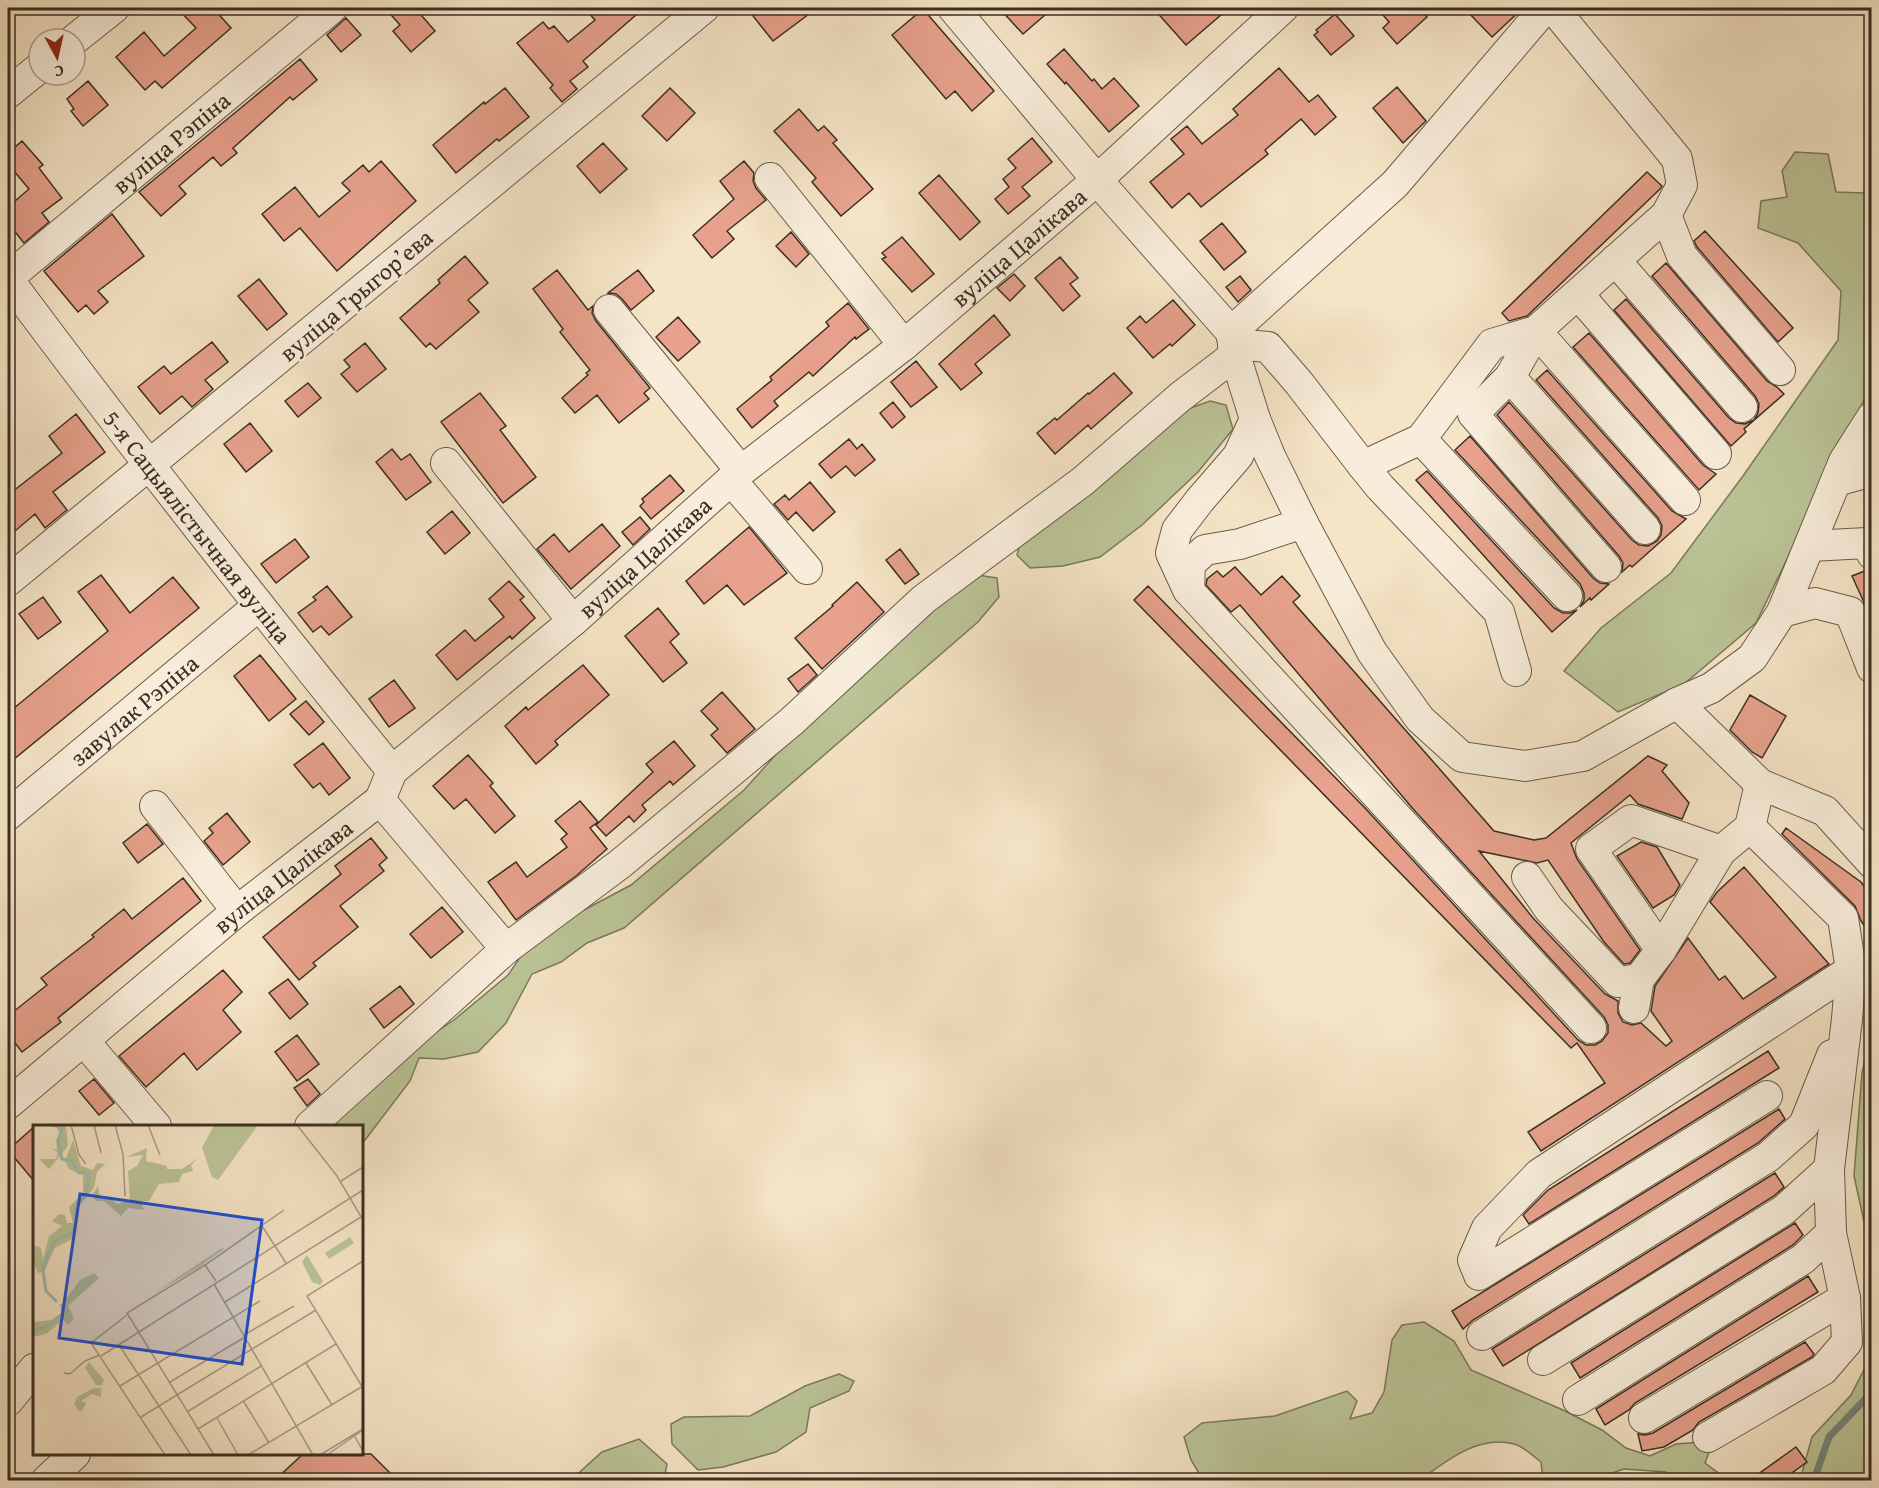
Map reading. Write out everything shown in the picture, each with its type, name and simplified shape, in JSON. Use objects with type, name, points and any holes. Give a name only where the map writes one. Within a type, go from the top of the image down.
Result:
[{"type":"street","points":[[87,29],[114,8]]},
{"type":"street","name":"вуліца Рэпіна","points":[[10,287],[332,8]]},
{"type":"street","name":"вуліца Грыгорʼева","points":[[8,581],[704,8]]},
{"type":"street","points":[[953,8],[1233,344],[1255,419],[1270,456],[1372,652],[1420,719],[1462,757],[1525,766],[1583,756],[1677,703],[1711,688],[1752,658],[1782,612],[1844,461],[1872,417]]},
{"type":"street","points":[[311,1125],[506,949],[620,864],[791,722],[924,599],[1083,481],[1180,397],[1395,184],[1545,8]]},
{"type":"street","points":[[1553,8],[1677,159],[1682,184],[1665,215],[1536,331],[1510,377],[1473,414],[1606,567]]},
{"type":"street","name":"вуліца Цалікава","points":[[8,1104],[237,910],[381,800],[392,771],[573,621],[736,476],[904,345],[1097,180],[1266,13]]},
{"type":"street","points":[[8,93],[27,78]]},
{"type":"street","points":[[770,178],[904,345]]},
{"type":"street","points":[[1665,215],[1682,256],[1780,370]]},
{"type":"street","points":[[1616,260],[1742,407]]},
{"type":"street","name":"5-я Сацыялістычная вуліца","points":[[10,287],[258,606],[392,771]]},
{"type":"street","points":[[1578,294],[1716,454]]},
{"type":"street","points":[[609,310],[807,569]]},
{"type":"street","points":[[1363,466],[1421,439],[1492,345],[1536,331]]},
{"type":"street","points":[[1536,331],[1685,500]]},
{"type":"street","points":[[1233,344],[1268,347],[1380,487],[1499,612],[1516,671]]},
{"type":"street","points":[[1510,377],[1645,529]]},
{"type":"street","points":[[1255,419],[1238,456],[1177,530],[1171,553],[1189,591],[1591,1028]]},
{"type":"street","points":[[1421,439],[1567,596]]},
{"type":"street","points":[[446,463],[573,621]]},
{"type":"street","points":[[1836,481],[1872,471]]},
{"type":"street","points":[[1189,591],[1190,564],[1205,550],[1240,544],[1303,523]]},
{"type":"street","points":[[1810,546],[1867,543],[1872,554]]},
{"type":"street","points":[[1782,612],[1815,603],[1850,612],[1872,668]]},
{"type":"street","name":"завулак Рэпіна","points":[[8,815],[258,606]]},
{"type":"street","points":[[1677,703],[1760,784],[1825,811],[1872,863]]},
{"type":"street","points":[[1527,878],[1549,909],[1618,982],[1636,994],[1721,851],[1750,827],[1760,784]]},
{"type":"street","points":[[381,800],[506,949]]},
{"type":"street","points":[[155,806],[237,910]]},
{"type":"street","points":[[1661,950],[1591,849],[1631,820],[1721,851]]},
{"type":"street","points":[[1708,1437],[1823,1370],[1847,1342],[1845,1298],[1831,1233],[1829,1168],[1851,970],[1843,918],[1750,827]]},
{"type":"street","points":[[1767,1096],[1479,1275],[1473,1260],[1487,1228],[1539,1174],[1851,970]]},
{"type":"street","points":[[1482,1335],[1768,1157],[1804,1125],[1847,1019]]},
{"type":"street","points":[[84,1041],[155,1125]]},
{"type":"street","points":[[1543,1360],[1784,1210],[1829,1168]]},
{"type":"street","points":[[1578,1400],[1803,1258],[1831,1233]]},
{"type":"street","points":[[1644,1418],[1845,1298]]},
{"type":"street","points":[[8,1401],[33,1371]]},
{"type":"street","points":[[48,1480],[74,1455]]},
{"type":"green space","points":[[1795,152],[1828,154],[1836,192],[1864,193],[1871,186],[1871,372],[1866,396],[1756,623],[1684,684],[1618,712],[1564,671],[1601,628],[1671,573],[1743,476],[1838,340],[1841,291],[1798,243],[1758,228],[1761,201],[1787,197],[1782,171]]},
{"type":"green space","points":[[1210,401],[1226,405],[1233,429],[1198,472],[1142,525],[1100,557],[1063,566],[1030,568],[1017,555],[1021,539],[1185,410]]},
{"type":"green space","points":[[977,575],[997,578],[999,597],[978,622],[624,928],[587,943],[561,962],[532,974],[506,1023],[478,1052],[444,1059],[419,1058],[410,1081],[365,1140],[363,1141],[363,1125],[335,1125],[334,1118],[412,1048],[454,1020],[508,975],[527,947],[567,919],[631,885],[744,790],[780,750],[906,623]]},
{"type":"green space","points":[[1871,1031],[1871,1325],[1865,1226],[1854,1176],[1862,1073]]},
{"type":"green space","points":[[1424,1322],[1454,1341],[1471,1370],[1563,1410],[1602,1430],[1626,1448],[1650,1456],[1676,1444],[1702,1442],[1709,1452],[1705,1463],[1728,1480],[1669,1480],[1666,1472],[1624,1469],[1591,1480],[1543,1480],[1541,1462],[1521,1447],[1501,1442],[1488,1443],[1464,1451],[1420,1480],[1203,1480],[1191,1460],[1184,1437],[1202,1423],[1275,1416],[1347,1391],[1357,1401],[1350,1419],[1372,1413],[1384,1392],[1392,1340],[1402,1325]]},
{"type":"green space","points":[[1871,1356],[1871,1464],[1862,1480],[1800,1480],[1812,1437],[1851,1395]]},
{"type":"green space","points":[[839,1374],[854,1381],[849,1391],[810,1408],[806,1432],[776,1452],[723,1467],[698,1470],[672,1444],[671,1424],[684,1417],[750,1416],[805,1386]]},
{"type":"green space","points":[[639,1439],[667,1464],[664,1480],[571,1480],[602,1452]]},
{"type":"building","points":[[177,8],[213,8],[231,28],[162,88],[155,81],[145,90],[116,57],[144,32],[164,56],[196,28]]},
{"type":"building","points":[[385,8],[415,8],[435,31],[411,52],[393,31],[400,25]]},
{"type":"building","points":[[584,8],[644,8],[583,61],[588,67],[570,81],[577,89],[562,102],[550,88],[553,85],[517,43],[543,22],[549,29],[554,26],[568,42],[595,20]]},
{"type":"building","points":[[764,8],[817,8],[773,41],[753,16]]},
{"type":"building","points":[[999,8],[1053,8],[1023,34]]},
{"type":"building","points":[[1153,8],[1229,8],[1186,45]]},
{"type":"building","points":[[1377,8],[1419,8],[1427,17],[1397,44],[1383,28],[1389,22]]},
{"type":"building","points":[[1464,8],[1523,8],[1492,37]]},
{"type":"building","points":[[923,9],[994,91],[972,111],[955,91],[946,99],[892,35]]},
{"type":"building","points":[[1335,14],[1354,36],[1331,55],[1314,35],[1318,32],[1316,30]]},
{"type":"building","points":[[346,18],[361,35],[341,52],[327,35]]},
{"type":"building","points":[[1064,49],[1102,89],[1114,78],[1139,106],[1109,132],[1066,82],[1065,84],[1047,64]]},
{"type":"building","points":[[300,59],[317,80],[293,100],[290,97],[233,148],[237,153],[221,166],[213,157],[179,186],[186,194],[161,216],[139,192]]},
{"type":"building","points":[[1279,68],[1309,102],[1318,95],[1336,117],[1315,135],[1301,119],[1265,150],[1268,154],[1201,207],[1189,193],[1172,208],[1150,182],[1184,154],[1171,139],[1187,126],[1202,144],[1238,115],[1233,109]]},
{"type":"building","points":[[87,82],[108,105],[83,126],[71,111],[74,109],[67,99],[81,87],[87,87]]},
{"type":"building","points":[[1397,87],[1426,121],[1403,143],[1373,108]]},
{"type":"building","points":[[505,88],[529,117],[499,141],[497,139],[456,173],[433,145],[484,102],[485,104]]},
{"type":"building","points":[[670,88],[695,113],[667,141],[642,116]]},
{"type":"building","points":[[799,109],[818,131],[824,126],[837,140],[833,143],[873,189],[841,216],[812,182],[816,178],[774,131]]},
{"type":"building","points":[[1032,138],[1052,162],[1022,187],[1030,196],[1008,214],[995,199],[1009,187],[1003,179],[1016,168],[1008,159]]},
{"type":"building","points":[[22,141],[43,165],[39,168],[62,198],[42,213],[49,222],[24,243],[8,223],[8,207],[29,189],[8,164],[8,153]]},
{"type":"building","points":[[603,143],[627,169],[600,193],[577,166]]},
{"type":"building","points":[[381,161],[416,201],[337,271],[300,228],[284,241],[262,214],[295,187],[319,217],[350,191],[342,183],[363,165],[369,172]]},
{"type":"building","points":[[744,161],[754,173],[753,181],[756,188],[766,200],[727,231],[734,239],[712,258],[693,235],[734,199],[720,181]]},
{"type":"building","points":[[1647,172],[1662,186],[1660,189],[1527,316],[1509,321],[1502,313]]},
{"type":"building","points":[[939,175],[980,222],[960,240],[919,193]]},
{"type":"building","points":[[112,214],[144,256],[98,291],[108,302],[94,314],[86,305],[78,312],[44,271]]},
{"type":"building","points":[[1222,223],[1246,252],[1224,270],[1200,241]]},
{"type":"building","points":[[1705,231],[1793,328],[1778,342],[1697,247],[1694,241]]},
{"type":"building","points":[[791,232],[809,254],[796,267],[776,246]]},
{"type":"building","points":[[902,237],[934,274],[912,292],[882,259],[886,257],[882,253]]},
{"type":"building","points":[[465,256],[488,283],[468,300],[479,312],[436,349],[430,343],[426,347],[400,318],[440,283],[438,280]]},
{"type":"building","points":[[1060,257],[1078,278],[1070,284],[1080,296],[1063,311],[1035,278]]},
{"type":"building","points":[[1666,263],[1767,381],[1784,394],[1744,429],[1746,432],[1731,446],[1614,310],[1626,299],[1729,418],[1736,423],[1745,424],[1754,420],[1759,404],[1755,396],[1652,276]]},
{"type":"building","points":[[557,270],[588,310],[593,306],[592,313],[596,321],[650,388],[644,393],[649,399],[619,423],[597,395],[575,413],[562,398],[588,375],[586,373],[590,370],[560,332],[563,329],[533,289]]},
{"type":"building","points":[[638,270],[654,291],[631,310],[616,294],[608,293]]},
{"type":"building","points":[[1014,274],[1025,286],[1010,301],[997,288]]},
{"type":"building","points":[[1240,276],[1251,290],[1238,302],[1226,287]]},
{"type":"building","points":[[259,279],[287,314],[267,330],[238,296]]},
{"type":"building","points":[[1173,300],[1195,325],[1172,346],[1170,344],[1153,358],[1127,328],[1140,316],[1146,323]]},
{"type":"building","points":[[848,303],[869,329],[856,339],[855,337],[813,376],[809,372],[774,401],[778,406],[752,428],[737,409],[772,380],[770,377],[829,326],[826,322]]},
{"type":"building","points":[[994,315],[1010,335],[975,364],[982,373],[961,390],[939,364]]},
{"type":"building","points":[[678,317],[700,342],[678,361],[656,337]]},
{"type":"building","points":[[1589,333],[1703,465],[1716,474],[1699,490],[1573,347]]},
{"type":"building","points":[[212,342],[228,362],[205,380],[213,389],[192,407],[182,396],[160,414],[138,387],[164,366],[171,374]]},
{"type":"building","points":[[365,343],[386,369],[357,392],[341,374],[350,367],[344,360]]},
{"type":"building","points":[[916,361],[937,387],[911,407],[891,382]]},
{"type":"building","points":[[1547,370],[1672,511],[1686,519],[1632,567],[1630,565],[1622,572],[1623,563],[1619,556],[1497,415],[1509,402],[1632,540],[1639,545],[1648,546],[1657,541],[1661,535],[1662,526],[1658,518],[1536,380]]},
{"type":"building","points":[[1114,373],[1132,393],[1091,429],[1088,425],[1055,454],[1037,433],[1055,418],[1057,420]]},
{"type":"building","points":[[308,383],[321,398],[298,417],[285,401]]},
{"type":"building","points":[[480,393],[506,426],[500,430],[536,477],[503,503],[441,422]]},
{"type":"building","points":[[893,402],[905,417],[892,428],[880,413]]},
{"type":"building","points":[[76,414],[105,452],[53,492],[67,510],[45,528],[35,514],[8,537],[8,495],[62,453],[49,436]]},
{"type":"building","points":[[250,423],[272,451],[246,472],[224,444]]},
{"type":"building","points":[[1470,436],[1593,578],[1600,583],[1609,584],[1591,600],[1590,598],[1580,607],[1584,600],[1584,593],[1580,584],[1455,450]]},
{"type":"building","points":[[849,439],[857,449],[862,444],[875,460],[855,476],[846,466],[831,478],[819,464]]},
{"type":"building","points":[[392,449],[401,460],[410,454],[431,482],[406,500],[376,462]]},
{"type":"building","points":[[1427,471],[1554,608],[1563,613],[1577,610],[1552,632],[1416,480]]},
{"type":"building","points":[[670,475],[684,491],[651,519],[640,506],[644,502],[642,499]]},
{"type":"building","points":[[810,482],[835,512],[813,531],[796,512],[788,520],[774,504],[785,495],[789,500]]},
{"type":"building","points":[[452,511],[470,533],[445,554],[427,532]]},
{"type":"building","points":[[640,517],[650,529],[633,545],[622,532]]},
{"type":"building","points":[[602,524],[620,546],[571,589],[537,549],[554,534],[569,552]]},
{"type":"building","points":[[749,527],[787,573],[744,605],[727,585],[704,604],[686,581]]},
{"type":"building","points":[[295,539],[309,557],[276,583],[261,564]]},
{"type":"building","points":[[900,549],[919,574],[905,584],[886,560]]},
{"type":"building","points":[[1235,567],[1261,595],[1282,576],[1300,596],[1293,602],[1494,831],[1534,840],[1546,838],[1648,756],[1667,765],[1662,771],[1689,803],[1682,819],[1638,804],[1630,795],[1571,843],[1577,859],[1640,950],[1630,963],[1624,964],[1604,942],[1548,860],[1537,863],[1479,851],[1533,918],[1605,994],[1618,1001],[1618,1013],[1623,1022],[1632,1025],[1641,1023],[1666,1046],[1672,1041],[1651,1011],[1655,986],[1688,938],[1719,980],[1725,976],[1743,999],[1776,977],[1710,902],[1717,892],[1744,867],[1829,964],[1541,1151],[1528,1132],[1605,1083],[1577,1043],[1571,1048],[1134,600],[1148,586],[1365,808],[1578,1040],[1586,1045],[1595,1045],[1602,1041],[1608,1033],[1608,1025],[1604,1017],[1414,810],[1240,605],[1231,612],[1206,585],[1207,579],[1217,571],[1223,577]]},
{"type":"building","points":[[1867,570],[1872,571],[1872,620],[1852,576]]},
{"type":"building","points":[[101,575],[130,613],[173,577],[199,608],[8,764],[8,713],[108,631],[78,592]]},
{"type":"building","points":[[509,581],[524,597],[520,600],[535,618],[512,639],[510,636],[457,680],[436,655],[465,630],[475,641],[504,617],[489,599]]},
{"type":"building","points":[[857,582],[884,612],[822,669],[795,638]]},
{"type":"building","points":[[327,586],[352,617],[329,635],[321,626],[313,632],[298,613],[316,600],[313,597]]},
{"type":"building","points":[[43,597],[61,622],[38,639],[19,614]]},
{"type":"building","points":[[658,608],[679,634],[670,642],[687,663],[663,682],[625,636]]},
{"type":"building","points":[[260,655],[296,699],[269,721],[234,676]]},
{"type":"building","points":[[808,664],[817,675],[798,692],[788,679]]},
{"type":"building","points":[[583,665],[609,695],[555,741],[558,745],[536,764],[505,726],[526,707],[528,710]]},
{"type":"building","points":[[394,680],[415,708],[389,727],[369,699]]},
{"type":"building","points":[[722,692],[755,729],[727,753],[711,735],[718,729],[701,711]]},
{"type":"building","points":[[1750,695],[1786,716],[1762,758],[1752,752],[1730,730]]},
{"type":"building","points":[[306,701],[324,722],[309,735],[290,714]]},
{"type":"building","points":[[674,741],[695,766],[673,785],[670,781],[642,805],[646,810],[634,822],[629,816],[606,836],[596,825],[653,772],[646,764]]},
{"type":"building","points":[[323,743],[350,778],[329,795],[320,783],[313,788],[294,765]]},
{"type":"building","points":[[468,755],[493,783],[490,786],[515,816],[495,833],[466,799],[454,809],[433,786]]},
{"type":"building","points":[[580,801],[598,822],[590,828],[607,849],[576,876],[516,920],[488,882],[516,862],[527,877],[567,847],[561,839],[567,834],[555,821]]},
{"type":"building","points":[[227,813],[250,842],[223,865],[204,841],[213,833],[209,828]]},
{"type":"building","points":[[147,824],[163,844],[138,863],[123,843]]},
{"type":"building","points":[[1786,828],[1861,882],[1872,898],[1872,937],[1861,921],[1855,906],[1782,834]]},
{"type":"building","points":[[371,838],[387,858],[379,865],[384,871],[340,906],[358,927],[313,963],[316,966],[299,980],[263,937],[341,874],[335,866]]},
{"type":"building","points":[[1641,842],[1657,847],[1680,885],[1674,895],[1653,908],[1617,856]]},
{"type":"building","points":[[183,878],[201,901],[58,1018],[61,1022],[22,1052],[8,1034],[8,1016],[47,985],[41,978],[94,937],[92,935],[124,909],[132,919]]},
{"type":"building","points":[[442,907],[463,932],[431,958],[410,934]]},
{"type":"building","points":[[223,970],[242,992],[223,1010],[241,1032],[197,1070],[184,1053],[146,1087],[119,1056]]},
{"type":"building","points":[[288,979],[308,1004],[290,1019],[269,993]]},
{"type":"building","points":[[400,986],[414,1004],[384,1028],[370,1009]]},
{"type":"building","points":[[297,1035],[319,1064],[297,1081],[275,1052]]},
{"type":"building","points":[[1768,1051],[1779,1068],[1529,1224],[1523,1215],[1548,1190]]},
{"type":"building","points":[[94,1079],[114,1103],[99,1115],[79,1091]]},
{"type":"building","points":[[308,1079],[320,1094],[307,1106],[294,1088]]},
{"type":"building","points":[[1779,1109],[1785,1119],[1758,1143],[1473,1320],[1463,1329],[1452,1311]]},
{"type":"building","points":[[33,1128],[33,1180],[8,1150]]},
{"type":"building","points":[[1775,1173],[1784,1187],[1774,1196],[1503,1366],[1492,1349]]},
{"type":"building","points":[[1795,1223],[1803,1235],[1793,1245],[1580,1378],[1571,1363]]},
{"type":"building","points":[[1808,1276],[1818,1292],[1635,1403],[1629,1410],[1605,1425],[1596,1409]]},
{"type":"building","points":[[1805,1342],[1814,1354],[1812,1357],[1699,1422],[1693,1430],[1664,1447],[1642,1451],[1638,1434],[1653,1433]]},
{"type":"building","points":[[1796,1447],[1807,1462],[1782,1480],[1750,1480]]},
{"type":"building","points":[[371,1454],[397,1480],[275,1480],[302,1455]]},
{"type":"waterway","points":[[1814,1480],[1829,1437],[1872,1392]]}]
